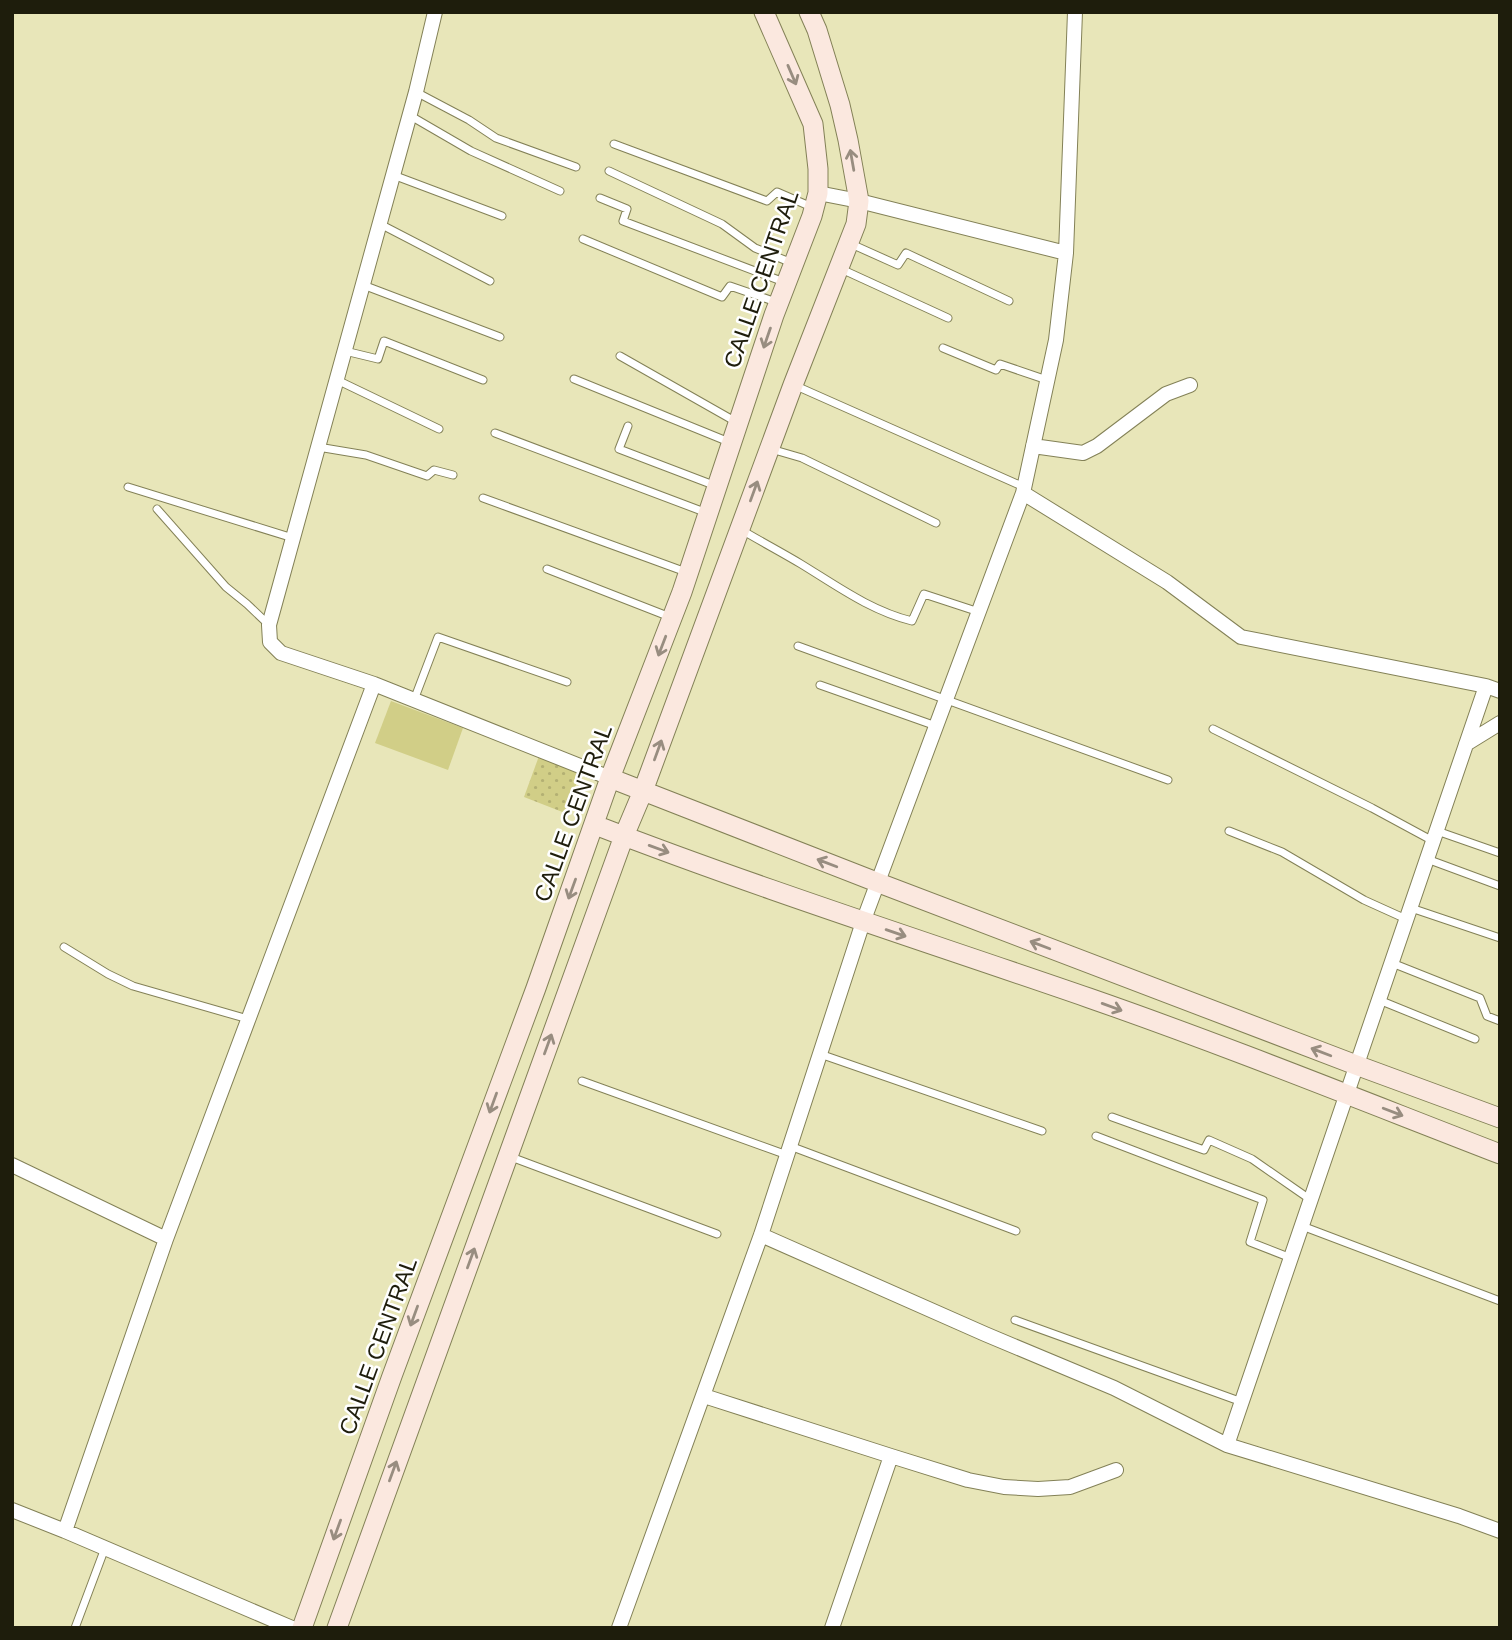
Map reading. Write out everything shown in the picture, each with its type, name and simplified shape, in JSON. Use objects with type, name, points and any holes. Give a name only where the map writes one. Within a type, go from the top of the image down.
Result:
[{"type":"street","points":[[435,12],[410,115],[268,625],[270,642],[281,653],[374,684],[878,883],[1500,1118]]},
{"type":"street","name":"CALLE CENTRAL","points":[[302,1628],[610,778],[682,592],[816,200],[818,169],[813,124],[764,12]]},
{"type":"street","points":[[337,1628],[624,836],[856,224],[859,201],[840,104],[809,12]]},
{"type":"street","points":[[619,1628],[761,1236],[863,922],[1023,490],[1056,340],[1066,253],[1075,12]]},
{"type":"street","points":[[816,200],[859,201],[1066,253]]},
{"type":"street","points":[[1033,446],[1083,453],[1097,446],[1166,394],[1190,385]]},
{"type":"street","points":[[1023,490],[1167,582],[1241,637],[1493,689],[1466,744],[1227,1445]]},
{"type":"street","points":[[682,592],[712,602]]},
{"type":"street","points":[[65,1531],[166,1239],[374,684]]},
{"type":"street","points":[[1466,744],[1500,723]]},
{"type":"street","points":[[595,825],[863,922],[1091,999],[1500,1154]]},
{"type":"street","points":[[12,1165],[166,1239]]},
{"type":"street","points":[[761,1236],[1114,1388],[1227,1445],[1500,1531]]},
{"type":"street","points":[[704,1396],[968,1480],[1004,1488],[1070,1487],[1116,1470]]},
{"type":"street","points":[[832,1628],[891,1456]]},
{"type":"street","points":[[12,1510],[292,1628]]},
{"type":"lane","points":[[416,92],[470,120],[496,138],[576,166]]},
{"type":"lane","points":[[410,115],[471,151],[560,191]]},
{"type":"lane","points":[[614,144],[767,201],[777,192],[816,200]]},
{"type":"lane","points":[[609,171],[722,224],[755,248],[794,264]]},
{"type":"lane","points":[[393,176],[502,216]]},
{"type":"lane","points":[[600,198],[626,209],[623,220],[787,283]]},
{"type":"lane","points":[[380,224],[491,281]]},
{"type":"lane","points":[[583,239],[722,297],[730,286],[779,303]]},
{"type":"lane","points":[[848,243],[898,265],[906,253],[1009,301]]},
{"type":"lane","points":[[838,268],[948,318]]},
{"type":"lane","points":[[363,285],[500,338]]},
{"type":"lane","points":[[345,351],[378,359],[384,341],[483,380]]},
{"type":"lane","points":[[943,348],[996,370],[1000,364],[1047,380]]},
{"type":"lane","points":[[620,356],[738,423]]},
{"type":"lane","points":[[574,379],[732,443]]},
{"type":"lane","points":[[337,380],[439,429]]},
{"type":"lane","points":[[793,385],[1023,490]]},
{"type":"lane","points":[[628,426],[619,449],[717,486]]},
{"type":"lane","points":[[495,433],[708,514]]},
{"type":"lane","points":[[318,447],[366,455],[427,476],[434,470],[453,475]]},
{"type":"lane","points":[[769,449],[802,458],[936,523]]},
{"type":"lane","points":[[128,487],[293,537]]},
{"type":"lane","points":[[483,498],[688,572]]},
{"type":"lane","points":[[157,509],[226,587],[268,625]]},
{"type":"lane","points":[[739,529],[792,558],[862,602],[899,618],[912,621],[924,594],[979,612]]},
{"type":"lane","points":[[547,569],[672,617]]},
{"type":"lane","points":[[414,700],[439,637],[567,682]]},
{"type":"lane","points":[[798,646],[1168,780]]},
{"type":"lane","points":[[820,685],[936,726]]},
{"type":"lane","points":[[1213,729],[1435,836],[1500,853]]},
{"type":"lane","points":[[1229,831],[1282,852],[1364,900],[1500,938]]},
{"type":"lane","points":[[1427,859],[1500,886]]},
{"type":"lane","points":[[64,947],[133,986],[248,1019]]},
{"type":"lane","points":[[1391,963],[1480,998],[1487,1016],[1500,1021]]},
{"type":"lane","points":[[1379,1000],[1475,1039]]},
{"type":"lane","points":[[820,1054],[1042,1131]]},
{"type":"lane","points":[[582,1081],[1016,1231]]},
{"type":"lane","points":[[1112,1117],[1204,1150],[1209,1140],[1252,1159],[1311,1200]]},
{"type":"lane","points":[[1096,1136],[1263,1200],[1250,1242],[1291,1258]]},
{"type":"lane","points":[[508,1155],[717,1234]]},
{"type":"lane","points":[[1302,1226],[1500,1301]]},
{"type":"lane","points":[[1015,1320],[1242,1402]]},
{"type":"lane","points":[[75,1628],[105,1548]]},
{"type":"shaded area","points":[[391,701],[463,728],[448,770],[375,743]]},
{"type":"shaded area","points":[[539,756],[581,772],[565,813],[524,797]]}]
